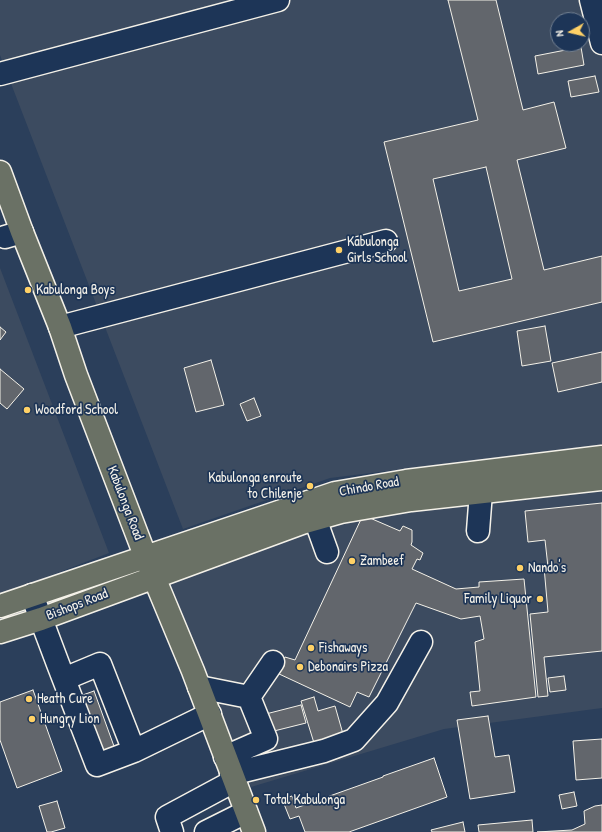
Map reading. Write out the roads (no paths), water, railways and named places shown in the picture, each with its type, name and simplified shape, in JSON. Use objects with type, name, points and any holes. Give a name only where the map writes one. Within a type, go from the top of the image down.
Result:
[{"type":"main road","name":"Kabulonga Road","points":[[0,172],[7,236],[60,327],[76,376],[149,567],[193,671],[254,832]]},
{"type":"main road","name":"Chindo Road","points":[[149,567],[312,510],[341,512],[411,500],[479,482],[602,457]]},
{"type":"main road","name":"Chindo Road","points":[[479,482],[602,479]]},
{"type":"main road","name":"Bishops Road","points":[[0,606],[32,595],[149,567]]},
{"type":"main road","name":"Bishops Road","points":[[0,632],[41,619],[149,567]]},
{"type":"lane","points":[[0,74],[278,0]]},
{"type":"lane","points":[[591,0],[602,42]]},
{"type":"lane","points":[[60,327],[386,241]]},
{"type":"lane","points":[[478,531],[479,482]]},
{"type":"lane","points":[[312,510],[327,552]]},
{"type":"lane","points":[[32,595],[97,765],[134,751],[210,714]]},
{"type":"lane","points":[[230,771],[324,751],[354,740],[387,703],[421,642]]},
{"type":"lane","points":[[249,697],[273,662]]},
{"type":"lane","points":[[64,679],[100,664],[134,751]]},
{"type":"lane","points":[[199,687],[249,697]]},
{"type":"lane","points":[[169,825],[266,738],[249,697]]},
{"type":"lane","points":[[206,832],[246,812]]},
{"type":"place","name":"Kabulonga Girls School","points":[[339,250]]},
{"type":"place","name":"Kabulonga Boys","points":[[28,290]]},
{"type":"place","name":"Woodford School","points":[[27,410]]},
{"type":"place","name":"Kabulonga enroute to Chilenje","points":[[310,486]]},
{"type":"place","name":"Zambeef","points":[[352,561]]},
{"type":"place","name":"Nando's","points":[[520,568]]},
{"type":"place","name":"Family Liquor","points":[[540,599]]},
{"type":"place","name":"Fishaways","points":[[311,648]]},
{"type":"place","name":"Debonairs Pizza","points":[[300,667]]},
{"type":"place","name":"Heath Cure","points":[[29,699]]},
{"type":"place","name":"Hungry Lion","points":[[32,719]]},
{"type":"place","name":"Total Kabulonga","points":[[256,800]]}]
